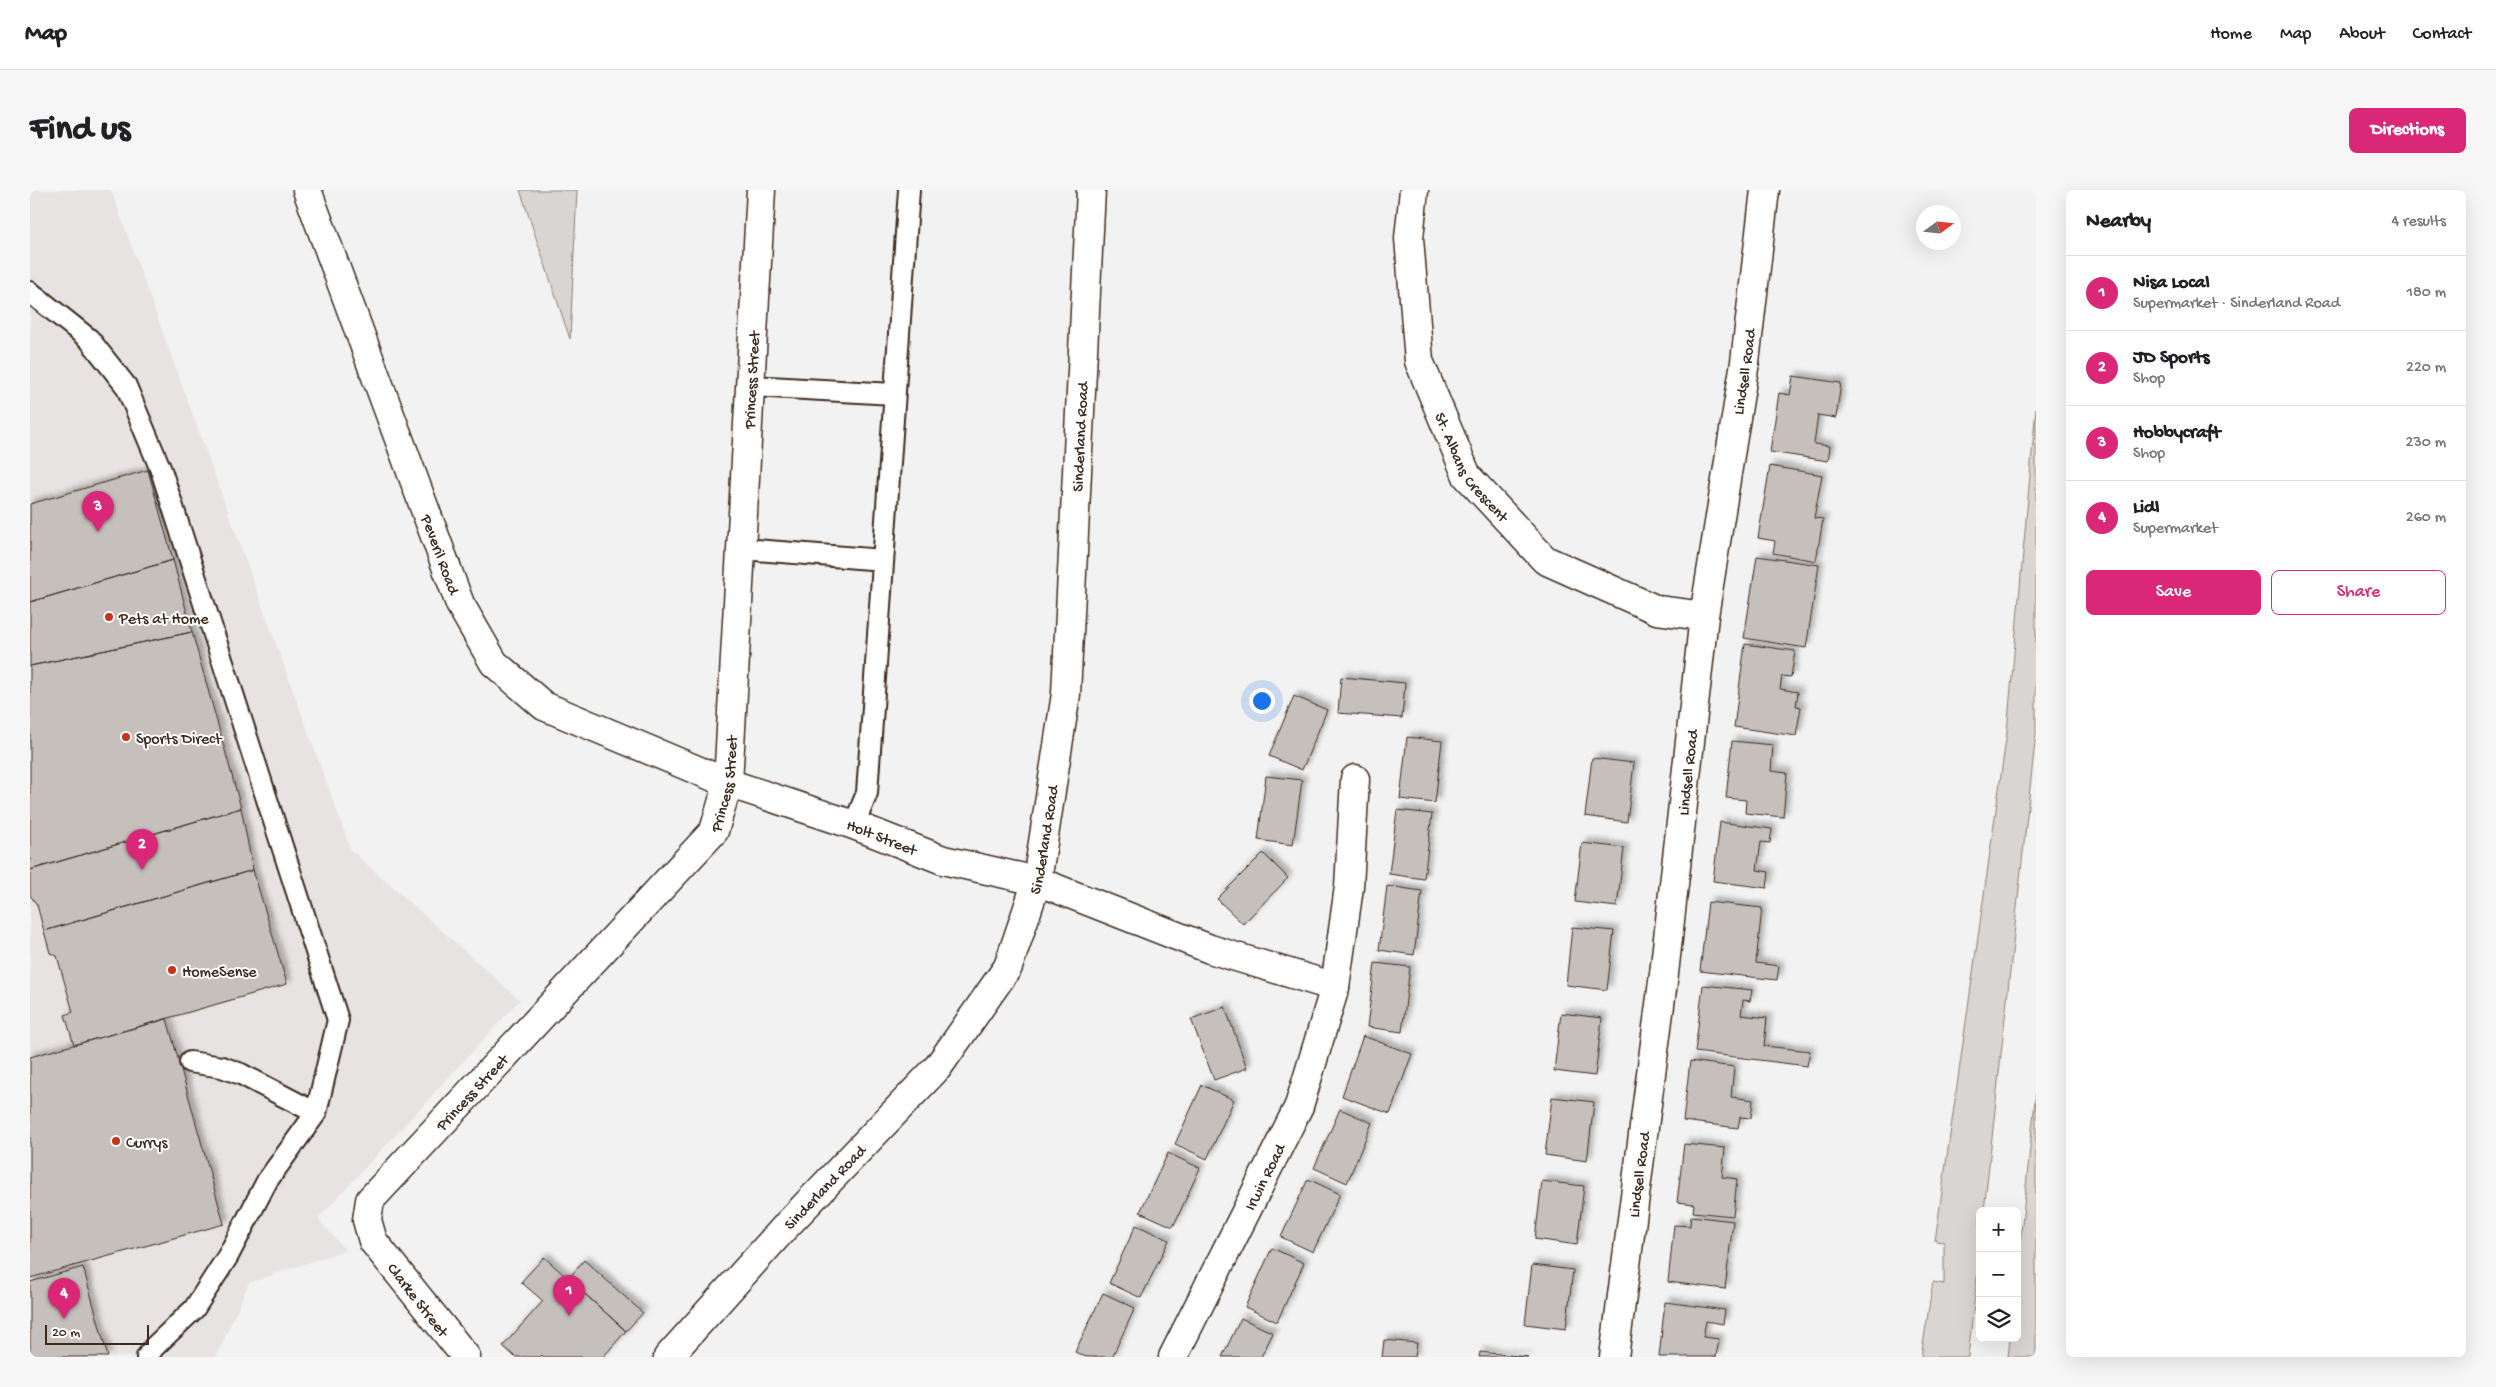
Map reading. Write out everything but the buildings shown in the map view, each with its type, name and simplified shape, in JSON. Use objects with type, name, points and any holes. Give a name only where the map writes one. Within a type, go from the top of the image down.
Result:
[{"type":"street","name":"Peveril Road","points":[[307,190],[460,604],[494,663],[544,706],[728,783]]},
{"type":"street","name":"Princess Street","points":[[373,1240],[367,1220],[370,1200],[714,831],[728,783],[761,190]]},
{"type":"street","name":"Sinderland Road","points":[[668,1357],[786,1226],[938,1066],[1008,966],[1037,881],[1066,694],[1091,190]]},
{"type":"street","name":"St. Albans Crescent","points":[[1414,190],[1409,238],[1419,361],[1467,476],[1545,560],[1657,610],[1704,616]]},
{"type":"street","name":"Lindsell Road","points":[[1614,1357],[1664,974],[1704,616],[1745,362],[1765,190]]},
{"type":"street","name":"Irwin Road","points":[[1173,1357],[1299,1106],[1336,987],[1349,887],[1356,779]]},
{"type":"street","name":"Holt Street","points":[[728,783],[854,825],[942,860],[1037,881]]},
{"type":"street","points":[[1037,881],[1210,949],[1336,987]]},
{"type":"street","name":"Clarke Street","points":[[373,1240],[466,1357]]},
{"type":"lane","points":[[854,825],[867,793],[909,190]]},
{"type":"lane","points":[[30,292],[90,339],[126,386],[161,470],[338,1020],[316,1113],[267,1181],[228,1256],[194,1309],[154,1347],[147,1357]]},
{"type":"lane","points":[[750,386],[894,394]]},
{"type":"lane","points":[[742,549],[883,560]]},
{"type":"lane","points":[[190,1062],[222,1066],[316,1113]]},
{"type":"shaded area","points":[[30,190],[111,190],[351,850],[520,1000],[318,1219],[345,1250],[249,1283],[216,1357],[30,1357]]},
{"type":"shaded area","points":[[520,190],[577,190],[570,339]]},
{"type":"shaded area","points":[[2036,408],[2036,733],[1984,1207],[1976,1207],[1976,1286],[1968,1357],[1921,1357],[1933,1282],[1944,1284],[1944,1242],[1935,1241],[2007,732]]},
{"type":"shaded area","points":[[2036,1091],[2036,1357],[2008,1357],[2010,1342],[2021,1342],[2021,1234]]},
{"type":"place","name":"Hobbycraft","points":[[98,532]]},
{"type":"place","name":"Pets at Home","points":[[109,617]]},
{"type":"place","name":"Sports Direct","points":[[126,737]]},
{"type":"place","name":"JD Sports","points":[[142,870]]},
{"type":"place","name":"HomeSense","points":[[172,970]]},
{"type":"place","name":"Currys","points":[[116,1141]]},
{"type":"place","name":"Nisa Local","points":[[569,1316]]},
{"type":"place","name":"Lidl","points":[[64,1319]]}]
